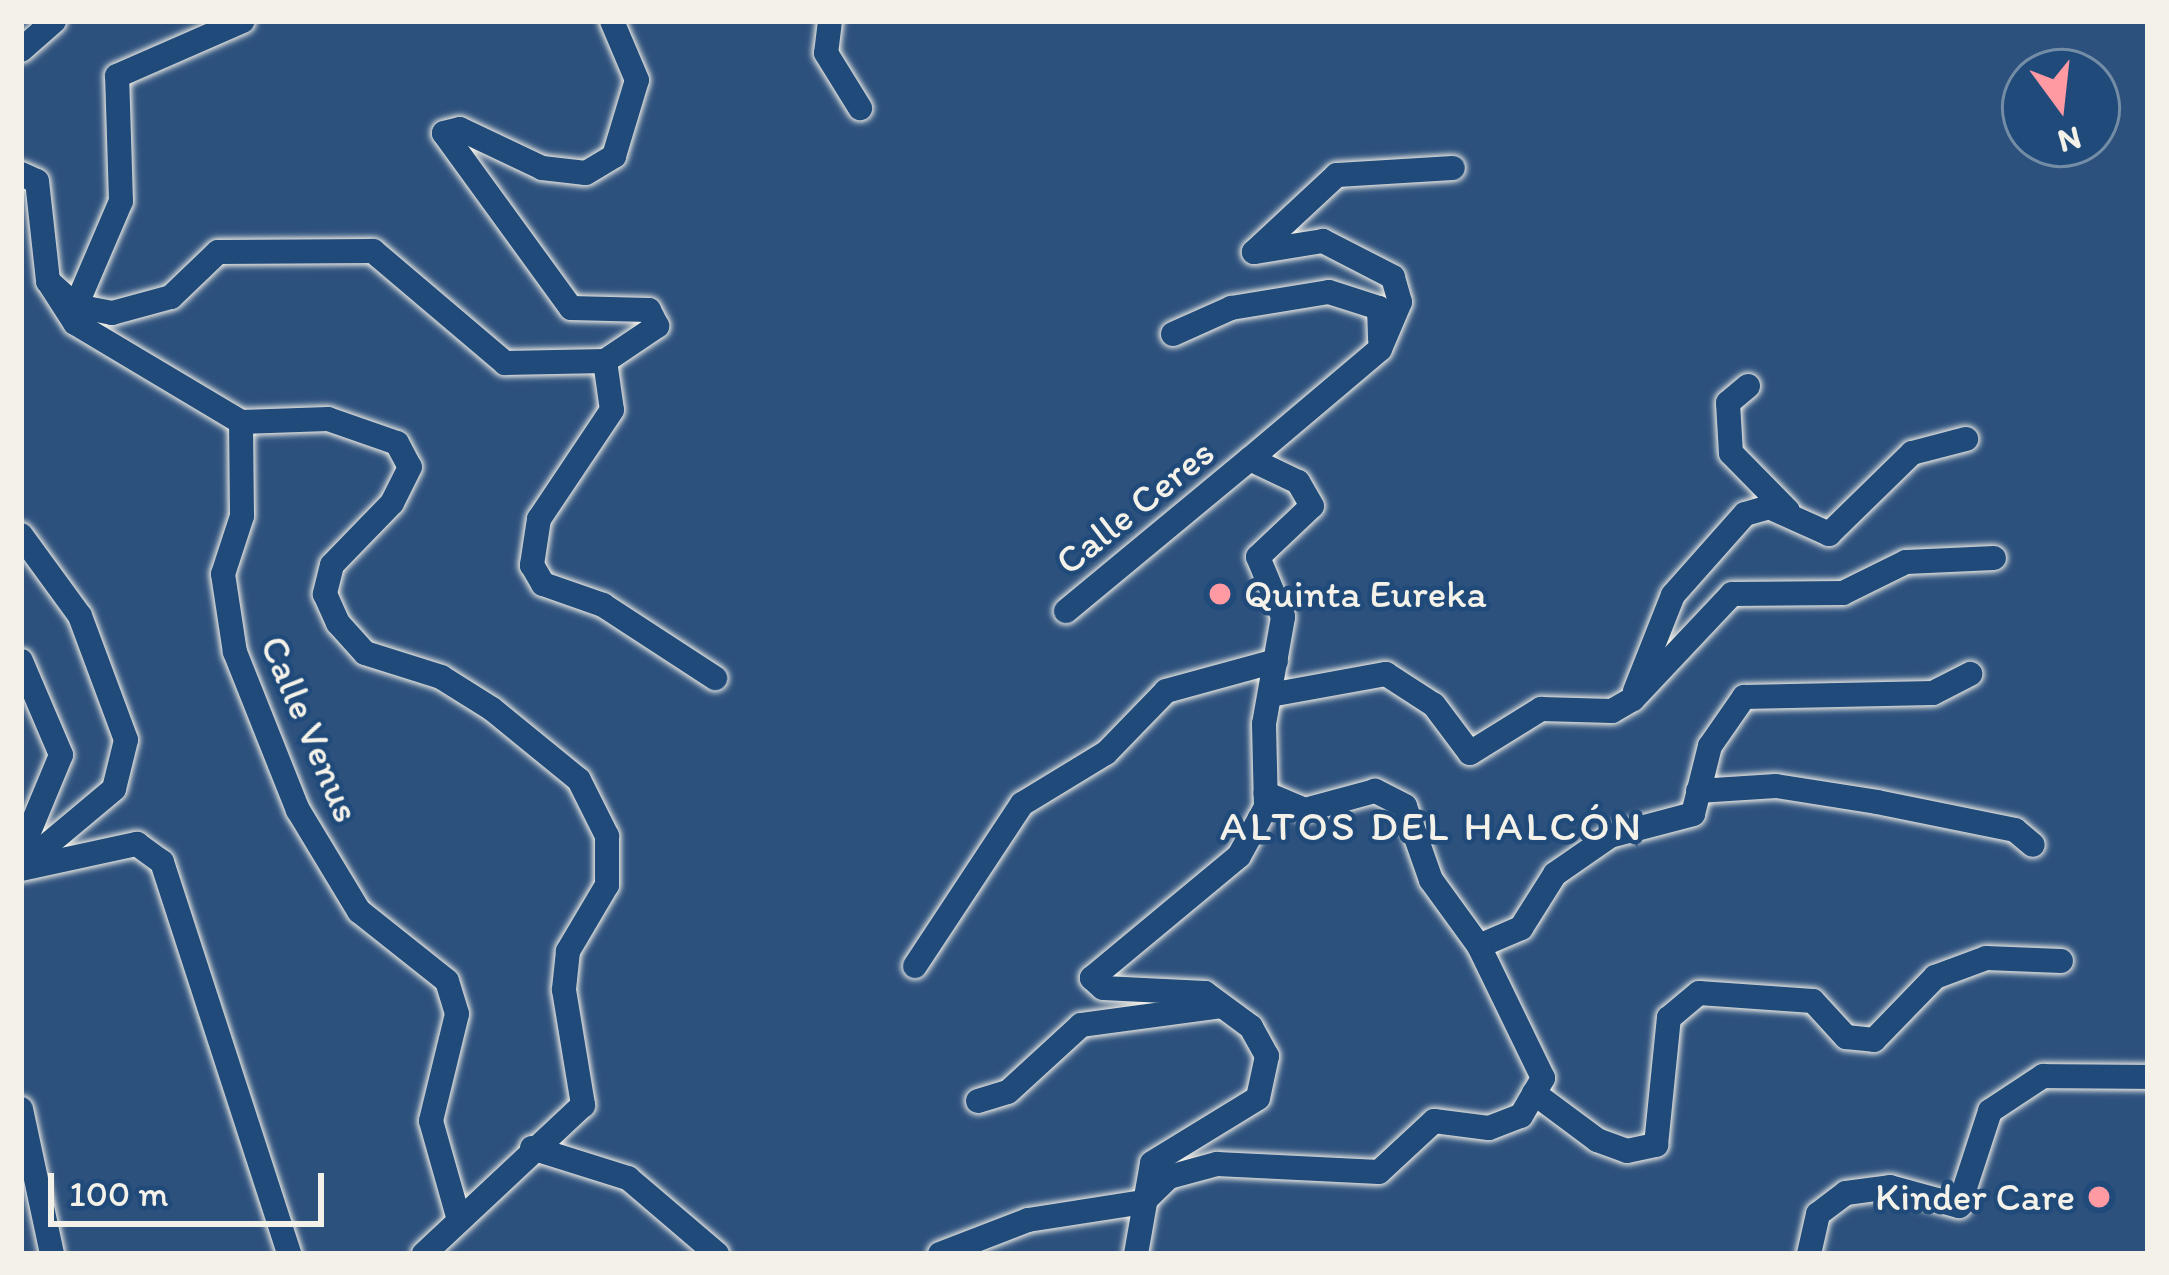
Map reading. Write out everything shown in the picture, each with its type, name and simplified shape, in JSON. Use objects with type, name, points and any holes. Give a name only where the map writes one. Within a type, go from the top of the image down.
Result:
[{"type":"street","points":[[21,50],[54,21]]},
{"type":"street","points":[[76,306],[122,201],[117,76],[243,21]]},
{"type":"street","points":[[48,281],[76,306],[112,313],[171,297],[218,252],[373,251],[505,363],[605,361],[657,326],[649,310],[571,308],[444,133],[460,129],[542,168],[586,173],[614,156],[637,80],[612,21]]},
{"type":"street","points":[[830,21],[826,52],[860,108]]},
{"type":"street","points":[[1380,349],[1400,302],[1393,277],[1323,241],[1253,252],[1337,175],[1453,167]]},
{"type":"street","points":[[21,174],[37,181],[48,281],[75,323],[242,422],[328,419],[397,443],[410,467],[392,503],[332,565],[326,594],[338,623],[364,653],[441,676],[492,709],[579,780],[607,836],[607,885],[568,951],[564,990],[583,1105],[424,1254]]},
{"type":"street","points":[[1173,334],[1231,308],[1329,292],[1379,308],[1380,349]]},
{"type":"street","name":"Calle Ceres","points":[[1066,611],[1380,349]]},
{"type":"street","points":[[605,361],[612,410],[539,519],[532,565],[543,584],[603,605],[715,678]]},
{"type":"street","points":[[1748,386],[1728,403],[1731,452],[1794,516],[1829,534],[1912,453],[1966,439]]},
{"type":"street","name":"Calle Venus","points":[[242,422],[242,516],[223,574],[235,652],[298,810],[359,911],[447,981],[457,1014],[431,1121],[459,1220]]},
{"type":"street","points":[[1136,1254],[1152,1163],[1258,1098],[1267,1056],[1223,1006],[1205,993],[1103,988],[1092,978],[1239,856],[1265,793],[1270,695],[1283,617],[1258,557],[1312,506],[1298,482],[1250,459]]},
{"type":"street","points":[[1634,699],[1673,595],[1745,514],[1794,516]]},
{"type":"street","points":[[21,535],[80,616],[126,740],[114,789],[21,867]]},
{"type":"street","points":[[1270,695],[1386,674],[1434,704],[1470,753],[1541,709],[1612,711],[1634,699],[1732,594],[1843,592],[1906,562],[1994,558]]},
{"type":"street","points":[[21,661],[62,755],[21,850]]},
{"type":"street","points":[[914,965],[1022,804],[1106,753],[1166,691],[1276,662]]},
{"type":"street","points":[[1479,946],[1521,928],[1555,874],[1610,836],[1693,814],[1710,746],[1744,697],[1933,693],[1970,674]]},
{"type":"street","points":[[940,1254],[1028,1220],[1143,1202],[1169,1177],[1217,1164],[1379,1172],[1434,1121],[1489,1128],[1521,1116],[1543,1078],[1479,946],[1431,880],[1405,806],[1375,791],[1305,809],[1265,793]]},
{"type":"street","points":[[1698,791],[1837,796],[2015,830],[2033,844]]},
{"type":"street","points":[[21,867],[137,844],[162,862],[290,1254]]},
{"type":"street","points":[[1534,1093],[1597,1140],[1628,1151],[1656,1145],[1669,1018],[1699,993],[1813,1000],[1846,1037],[1874,1040],[1935,977],[1986,958],[2061,961]]},
{"type":"street","points":[[977,1101],[1008,1092],[1081,1025],[1223,1006]]},
{"type":"street","points":[[1809,1254],[1818,1214],[1846,1193],[1890,1187],[1959,1206],[1990,1112],[2043,1076],[2148,1077]]},
{"type":"street","points":[[21,1109],[26,1167],[52,1254]]},
{"type":"street","points":[[532,1148],[628,1178],[717,1254]]},
{"type":"place","name":"Quinta Eureka","points":[[1220,594]]},
{"type":"place","name":"Kinder Care","points":[[2099,1197]]},
{"type":"district","name":"ALTOS DEL HALCÓN","points":[[1432,826]]}]
